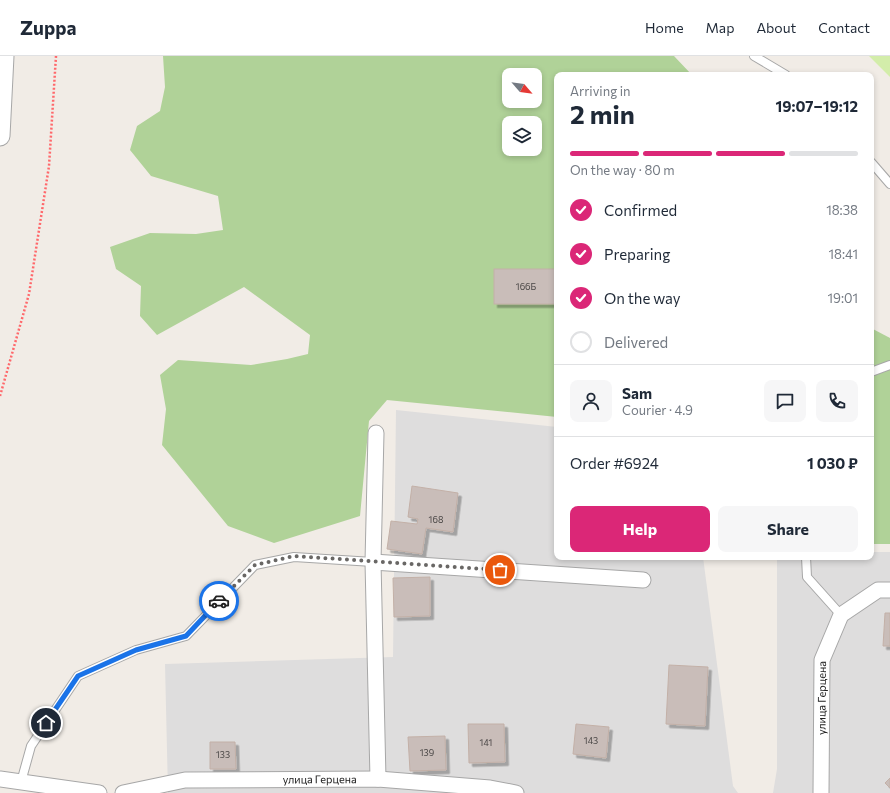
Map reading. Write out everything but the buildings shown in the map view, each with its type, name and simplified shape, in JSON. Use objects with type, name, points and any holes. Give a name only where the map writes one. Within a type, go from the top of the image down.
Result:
[{"type":"street","points":[[0,136],[4,56]]},
{"type":"street","points":[[376,433],[373,562],[378,779]]},
{"type":"street","points":[[373,562],[643,580]]},
{"type":"street","points":[[841,615],[878,590],[890,590]]},
{"type":"street","name":"улица Герцена","points":[[821,793],[822,660],[841,615]]},
{"type":"street","points":[[0,779],[99,793]]},
{"type":"street","name":"улица Герцена","points":[[123,793],[185,780],[378,779],[490,788],[516,793]]},
{"type":"lane","points":[[754,56],[777,72]]},
{"type":"lane","points":[[874,165],[890,184]]},
{"type":"lane","points":[[874,371],[890,365]]},
{"type":"lane","points":[[21,782],[31,746],[78,676],[136,650],[186,636],[255,565],[294,556],[373,562]]},
{"type":"lane","points":[[806,560],[807,577],[841,615]]},
{"type":"path","points":[[0,396],[29,294],[49,166],[56,56]]},
{"type":"shaded area","points":[[396,410],[554,427],[554,560],[703,560],[733,786],[738,793],[168,793],[165,664],[393,657]]},
{"type":"shaded area","points":[[874,552],[890,552],[890,793],[773,793],[777,769],[777,560],[874,560]]},
{"type":"green space","points":[[163,56],[674,56],[689,72],[554,72],[554,417],[387,400],[369,421],[360,516],[274,543],[228,526],[162,445],[166,409],[160,375],[178,360],[251,365],[308,354],[310,335],[244,287],[157,335],[140,316],[141,286],[116,269],[110,247],[150,233],[196,234],[223,230],[218,196],[151,176],[130,150],[137,126],[160,111],[165,87]]},
{"type":"green space","points":[[869,56],[890,56],[890,77]]},
{"type":"green space","points":[[874,330],[890,338],[890,544],[874,544]]},
{"type":"way so far","points":[[219,601],[255,565],[294,556],[500,570]]},
{"type":"route","points":[[46,723],[78,676],[136,650],[186,636],[219,601]]}]
